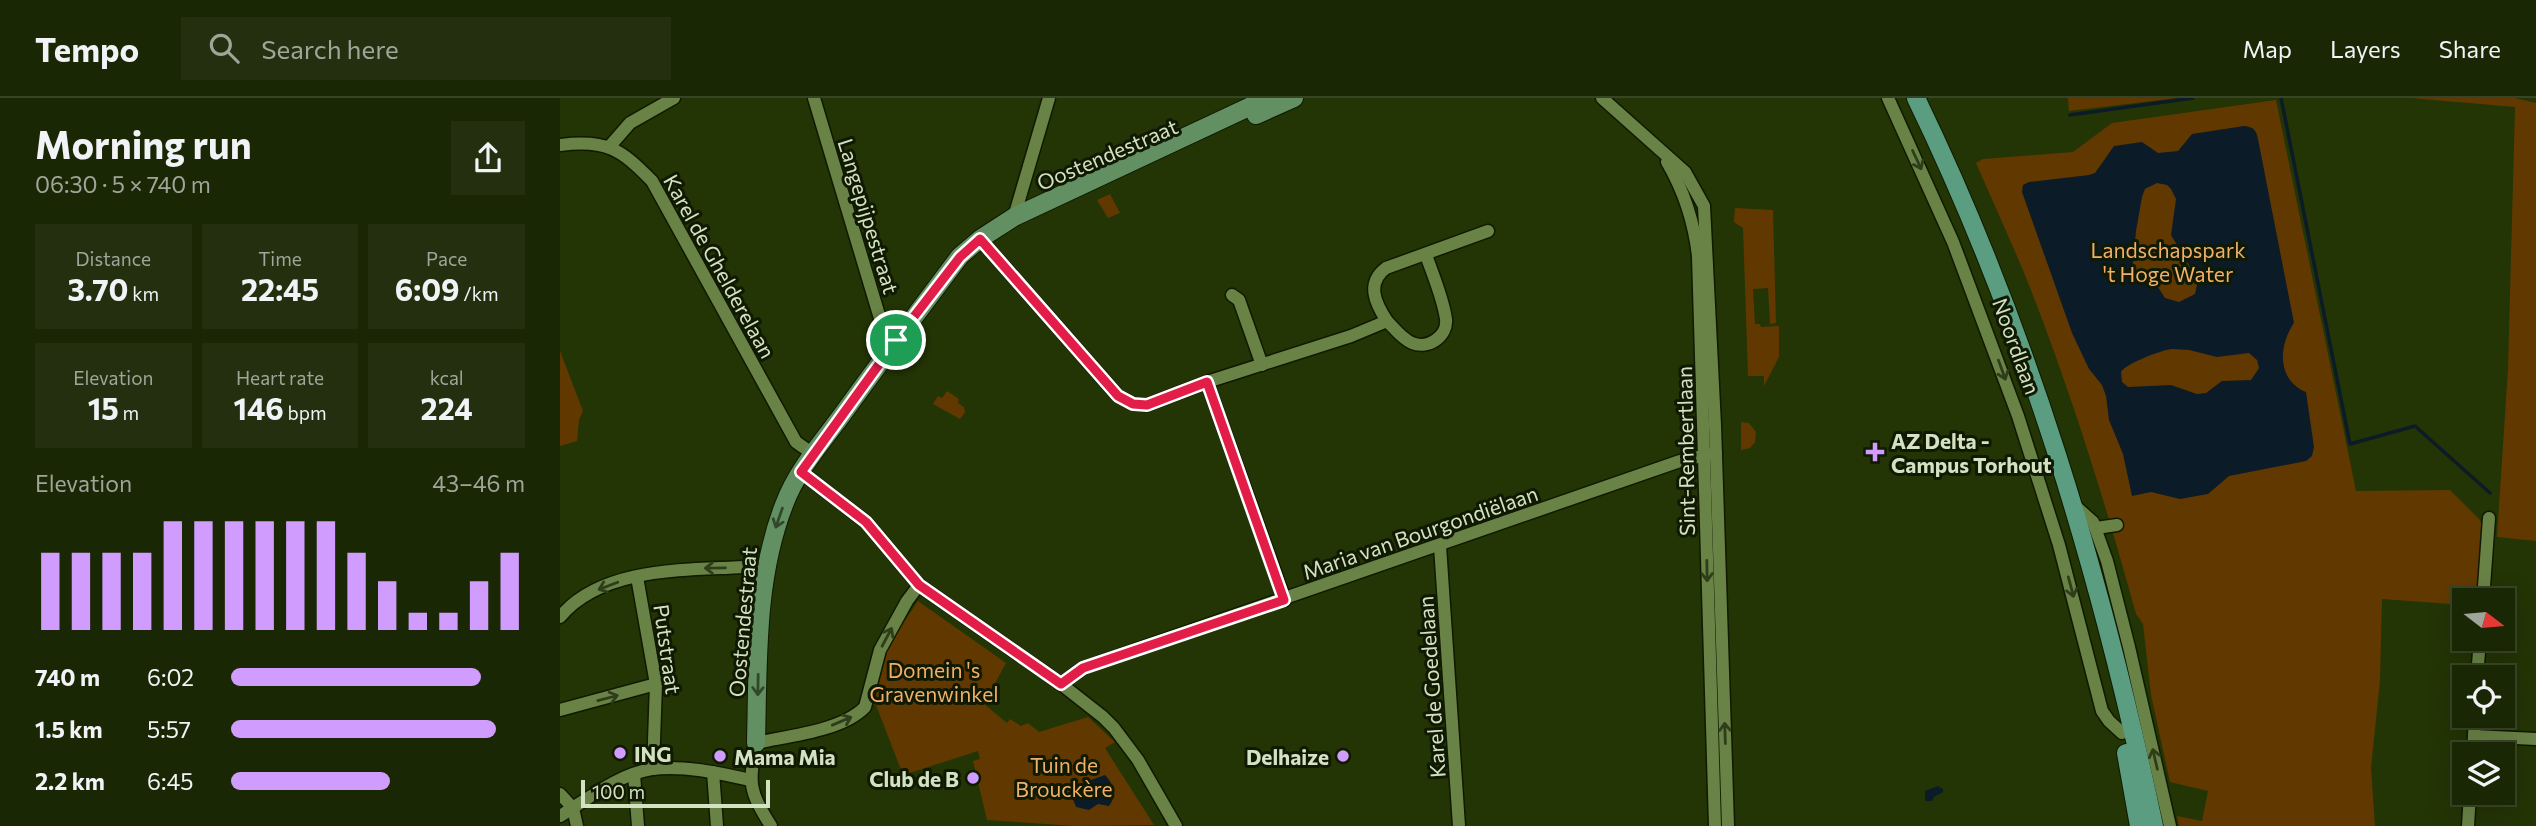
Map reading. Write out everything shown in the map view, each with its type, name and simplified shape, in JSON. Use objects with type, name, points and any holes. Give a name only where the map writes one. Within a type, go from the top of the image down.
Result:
[{"type":"main road","name":"Noordlaan","points":[[1905,98],[1972,249],[2025,386],[2080,560],[2122,733],[2139,826]]},
{"type":"main road","name":"Noordlaan","points":[[1916,98],[1960,193],[1999,289],[2073,504],[2113,650],[2154,826]]},
{"type":"street","name":"Langepijpestraat","points":[[814,98],[882,325],[896,340]]},
{"type":"street","points":[[1014,218],[1049,98]]},
{"type":"street","name":"Oostendestraat","points":[[750,780],[756,743],[759,645],[767,568],[774,534],[785,502],[801,472],[896,340],[960,257],[980,239],[1014,218],[1268,98]]},
{"type":"street","name":"Oostendestraat","points":[[1014,218],[1294,98]]},
{"type":"street","name":"Sint-Rembertlaan","points":[[1602,98],[1685,172],[1704,206],[1704,285],[1719,759],[1715,826]]},
{"type":"street","name":"Noordlaan","points":[[1888,98],[1952,242],[1996,353],[2050,513],[2102,711],[2122,733]]},
{"type":"street","points":[[560,145],[583,142],[610,146],[631,124],[666,100]]},
{"type":"street","name":"Karel de Ghelderelaan","points":[[610,146],[633,161],[652,181],[796,442],[813,454]]},
{"type":"street","name":"Sint-Rembertlaan","points":[[1661,152],[1676,178],[1689,211],[1704,285]]},
{"type":"street","points":[[1689,211],[1704,206]]},
{"type":"street","points":[[1426,255],[1446,322],[1444,334],[1435,341],[1424,345],[1412,344],[1387,321],[1374,293],[1374,281],[1378,274],[1386,268],[1488,231]]},
{"type":"street","points":[[980,239],[1118,396],[1133,404],[1147,405],[1207,382],[1351,336],[1387,321]]},
{"type":"street","points":[[1232,295],[1239,300],[1262,365]]},
{"type":"street","points":[[1207,382],[1284,600]]},
{"type":"street","name":"Maria van Bourgondiëlaan","points":[[1061,684],[1083,668],[1710,454]]},
{"type":"street","points":[[801,472],[866,522],[919,585],[1061,684],[1114,727],[1138,760],[1176,826]]},
{"type":"street","name":"Noordlaan","points":[[2073,504],[2085,512],[2096,528],[2129,647],[2170,826]]},
{"type":"street","points":[[2484,588],[2489,518]]},
{"type":"street","points":[[2096,528],[2117,525]]},
{"type":"street","name":"Karel de Goedelaan","points":[[1440,545],[1459,826]]},
{"type":"street","points":[[560,617],[565,610],[609,584],[637,577],[670,570],[767,568]]},
{"type":"street","name":"Putstraat","points":[[637,577],[656,684],[653,769]]},
{"type":"street","points":[[756,743],[821,730],[859,713],[865,707],[880,650],[906,601],[919,585]]},
{"type":"street","points":[[560,710],[656,684]]},
{"type":"street","points":[[2474,728],[2474,742]]},
{"type":"street","points":[[2474,736],[2536,739]]},
{"type":"street","name":"Sint-Rembertlaan","points":[[1719,759],[1728,826]]},
{"type":"street","points":[[560,816],[634,774],[653,769],[713,772],[750,780],[753,797],[771,826]]},
{"type":"street","points":[[713,772],[717,826]]},
{"type":"street","points":[[634,774],[639,826]]},
{"type":"street","points":[[560,793],[573,808],[577,826]]},
{"type":"street","points":[[2468,826],[2469,805]]},
{"type":"green space","points":[[2068,98],[2177,98],[2069,111]]},
{"type":"green space","points":[[2411,98],[2515,98],[2536,103],[2536,541],[2497,537],[2508,369],[2515,107]]},
{"type":"green space","name":"Landschapspark 't Hoge Water","points":[[2276,100],[2356,491],[2450,490],[2480,520],[2482,527],[2479,588],[2452,588],[2452,604],[2382,599],[2380,680],[2371,768],[2375,826],[2179,826],[2177,816],[2202,821],[2208,791],[2170,782],[2151,695],[2143,624],[2136,614],[2099,487],[2058,362],[2027,280],[1976,163],[1983,159],[2073,152],[2112,123]]},
{"type":"green space","points":[[1110,194],[1120,213],[1108,218],[1097,200]]},
{"type":"green space","points":[[1735,208],[1773,210],[1776,323],[1770,324],[1768,288],[1753,289],[1755,324],[1760,324],[1761,327],[1779,326],[1779,357],[1764,386],[1764,376],[1748,376],[1743,228],[1734,222]]},
{"type":"green space","points":[[560,351],[583,411],[579,420],[577,441],[560,446]]},
{"type":"green space","points":[[947,391],[959,399],[958,403],[964,407],[965,412],[960,419],[933,404],[938,396],[942,398]]},
{"type":"green space","points":[[1741,422],[1749,423],[1756,432],[1755,442],[1750,448],[1741,450]]},
{"type":"green space","points":[[918,601],[1006,663],[984,704],[1007,723],[1010,719],[1021,726],[1028,723],[1039,732],[1088,717],[1115,742],[1105,748],[1154,825],[1076,826],[987,820],[973,761],[980,759],[978,751],[903,775],[876,705],[869,705],[886,649]]},
{"type":"water","points":[[2244,126],[2252,128],[2256,133],[2294,323],[2285,342],[2283,362],[2290,379],[2306,392],[2314,447],[2312,456],[2306,461],[2229,476],[2208,494],[2180,499],[2151,492],[2132,496],[2123,454],[2109,420],[2106,396],[2102,385],[2089,369],[2072,333],[2022,192],[2023,185],[2095,173],[2114,146],[2142,142],[2158,153],[2178,151],[2192,134]],"holes":[[[2157,183],[2167,185],[2176,199],[2171,235],[2198,280],[2195,294],[2179,302],[2165,298],[2158,287],[2138,274],[2133,263],[2142,197],[2145,189]],[[2172,349],[2217,357],[2249,353],[2257,360],[2259,368],[2251,380],[2222,381],[2206,393],[2197,394],[2171,385],[2128,387],[2122,382],[2121,372],[2129,365]]]},
{"type":"water","points":[[1105,775],[1114,790],[1109,806],[1098,804],[1089,810],[1076,807],[1072,797],[1074,786]]},
{"type":"water","points":[[1938,786],[1943,792],[1932,801],[1925,801],[1925,791]]},
{"type":"waterway","points":[[2070,115],[2193,98]]},
{"type":"waterway","points":[[2281,98],[2350,444],[2415,426],[2490,493]]},
{"type":"place","name":"AZ Delta - Campus Torhout","points":[[1875,452]]},
{"type":"place","name":"ING","points":[[620,753]]},
{"type":"place","name":"Mama Mia","points":[[720,756]]},
{"type":"place","name":"Delhaize","points":[[1343,756]]},
{"type":"place","name":"Club de B","points":[[973,778]]},
{"type":"route","points":[[980,239],[1118,396],[1133,404],[1147,405],[1207,382],[1284,600],[1083,668],[1061,684],[919,585],[866,522],[801,472],[896,340],[960,257],[980,239]]},
{"type":"park label","name":"Domein 's Gravenwinkel","points":[[934,681]]},
{"type":"park label","name":"Tuin de Brouckère","points":[[1064,776]]}]
